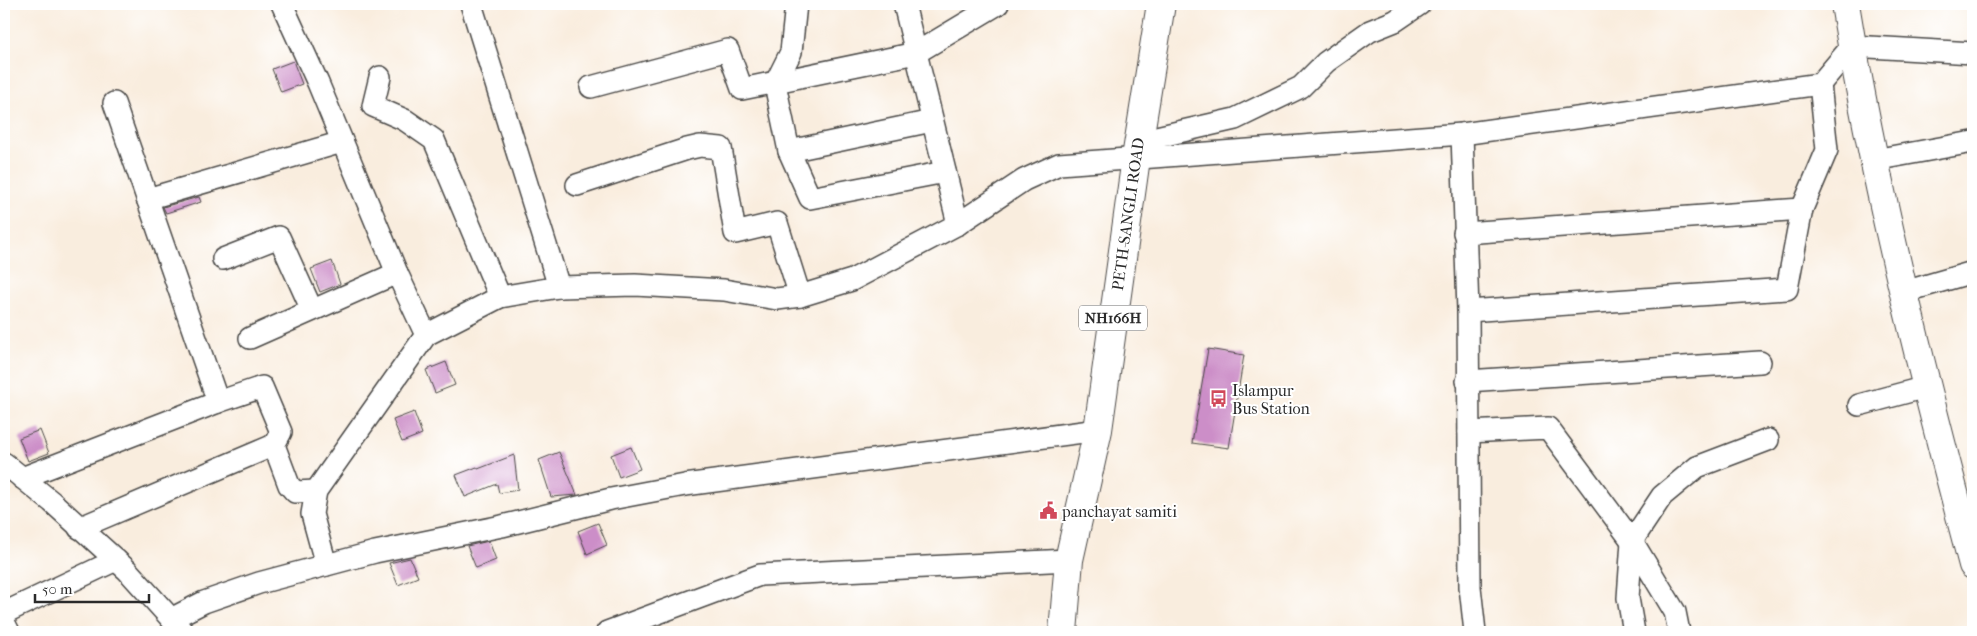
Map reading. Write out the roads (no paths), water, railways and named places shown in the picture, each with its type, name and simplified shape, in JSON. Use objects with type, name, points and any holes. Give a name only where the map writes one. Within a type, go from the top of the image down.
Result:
[{"type":"main road","name":"PETH-SANGLI ROAD","points":[[1063,632],[1069,560],[1098,430],[1137,150],[1161,4]]},
{"type":"main road","points":[[1845,4],[1874,160],[1904,292],[1926,387],[1973,565]]},
{"type":"street","points":[[472,4],[559,287]]},
{"type":"street","points":[[796,4],[791,52],[775,84],[789,151],[810,198],[945,172]]},
{"type":"street","points":[[904,4],[958,224]]},
{"type":"street","points":[[591,87],[728,50],[742,89],[775,84],[916,53],[998,4]]},
{"type":"street","points":[[1137,150],[1235,119],[1301,87],[1326,62],[1370,30],[1395,21],[1420,4]]},
{"type":"street","points":[[290,8],[342,142],[397,273],[426,335]]},
{"type":"street","points":[[326,565],[312,514],[316,491],[426,335],[500,297],[559,287],[635,285],[724,290],[777,299],[800,296],[852,280],[958,224],[1024,180],[1059,164],[1137,150],[1462,134],[1820,84],[1852,46],[1973,54]]},
{"type":"street","points":[[380,77],[373,106],[405,120],[434,140],[500,297]]},
{"type":"street","points":[[1468,310],[1787,289],[1802,209],[1827,150],[1820,84]]},
{"type":"street","points":[[114,103],[218,402]]},
{"type":"street","points":[[789,151],[932,121]]},
{"type":"street","points":[[1462,134],[1468,310],[1467,382],[1470,587],[1475,632]]},
{"type":"street","points":[[147,199],[342,142]]},
{"type":"street","points":[[1874,160],[1973,142]]},
{"type":"street","points":[[577,185],[694,147],[721,148],[735,233],[777,222],[800,296]]},
{"type":"street","points":[[1464,233],[1802,209]]},
{"type":"street","points":[[223,259],[278,237],[312,310]]},
{"type":"street","points":[[1904,292],[1973,272]]},
{"type":"street","points":[[250,338],[397,273]]},
{"type":"street","points":[[1467,382],[1760,362]]},
{"type":"street","points":[[22,478],[218,402],[262,387],[281,432],[274,445],[79,528]]},
{"type":"street","points":[[1859,405],[1926,387]]},
{"type":"street","points":[[1469,432],[1548,428],[1632,541],[1675,612],[1679,632]]},
{"type":"street","points":[[4,463],[52,502],[116,560],[177,626],[204,602],[259,583],[375,552],[502,526],[611,499],[685,485],[1098,430]]},
{"type":"street","points":[[1634,632],[1628,598],[1632,541],[1662,496],[1697,466],[1768,440]]},
{"type":"street","points":[[274,445],[289,485],[296,492],[316,491]]},
{"type":"street","points":[[4,614],[116,560]]},
{"type":"street","points":[[607,632],[760,575],[1069,560]]},
{"type":"street","points":[[4,622],[9,632]]},
{"type":"place","name":"Islampur Bus Station","points":[[1218,399]]},
{"type":"place","name":"panchayat samiti","points":[[1048,511]]}]
